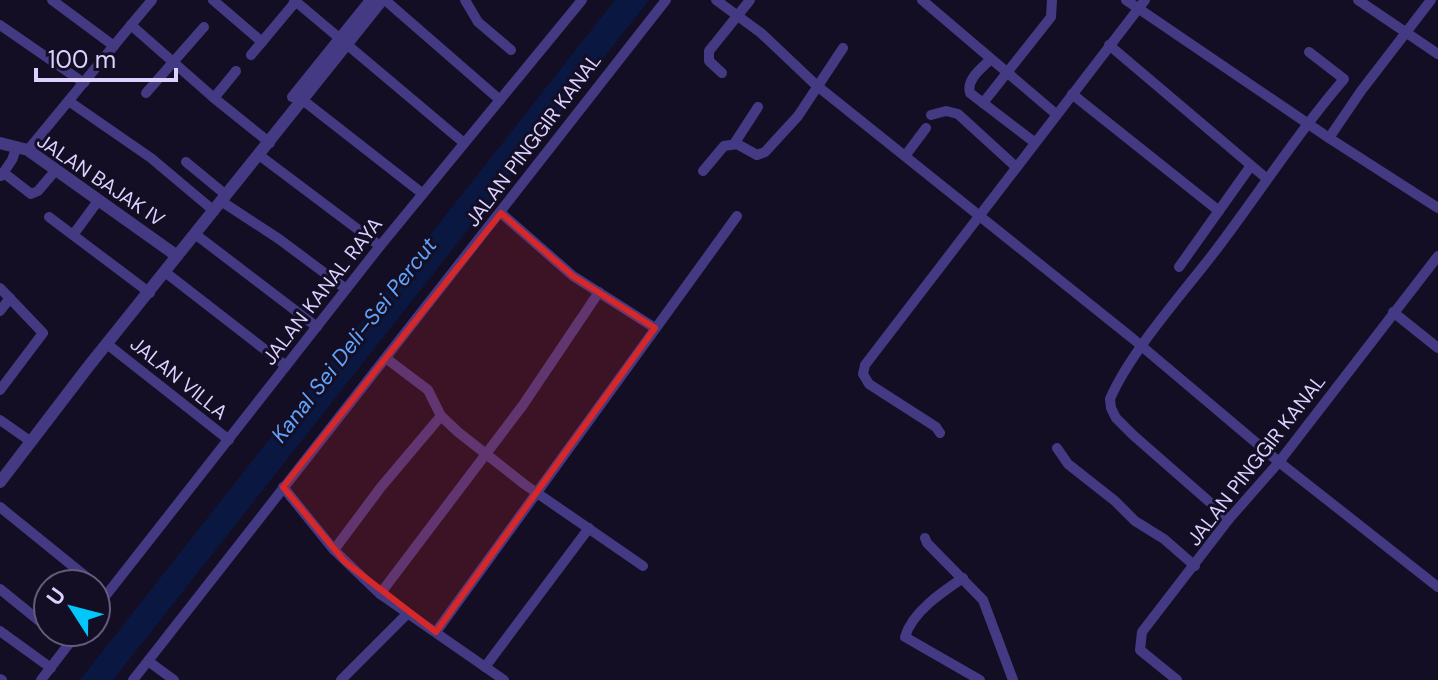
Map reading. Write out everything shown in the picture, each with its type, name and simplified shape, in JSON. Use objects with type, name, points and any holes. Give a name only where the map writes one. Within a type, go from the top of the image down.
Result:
[{"type":"street","points":[[52,0],[114,46]]},
{"type":"street","points":[[55,171],[38,191],[31,194],[2,176],[22,149],[70,102],[152,0]]},
{"type":"street","points":[[213,0],[262,42]]},
{"type":"street","points":[[344,41],[370,0]]},
{"type":"street","points":[[0,482],[270,143],[298,99],[344,41],[384,0],[500,100]]},
{"type":"street","points":[[465,0],[478,22],[511,50]]},
{"type":"street","name":"JALAN KANAL RAYA","points":[[112,588],[380,246],[582,0]]},
{"type":"street","name":"JALAN PINGGIR KANAL","points":[[133,680],[666,0]]},
{"type":"street","points":[[716,0],[761,33],[816,85],[1142,347],[1279,462],[1438,587]]},
{"type":"street","points":[[722,73],[709,61],[708,55],[750,0]]},
{"type":"street","points":[[922,0],[1056,114]]},
{"type":"street","points":[[983,103],[1051,17],[1052,0]]},
{"type":"street","points":[[1126,0],[1142,4],[1306,123],[1438,208]]},
{"type":"street","points":[[1358,0],[1438,54]]},
{"type":"street","points":[[1329,138],[1431,0]]},
{"type":"street","points":[[251,55],[296,1],[464,143]]},
{"type":"street","points":[[940,433],[936,427],[869,384],[863,370],[865,365],[1142,4]]},
{"type":"street","points":[[0,25],[84,83]]},
{"type":"street","points":[[131,25],[172,63],[270,143]]},
{"type":"street","points":[[146,93],[204,27]]},
{"type":"street","points":[[1109,45],[1266,178]]},
{"type":"street","points":[[703,171],[724,146],[734,144],[757,155],[765,152],[798,116],[843,48]]},
{"type":"street","points":[[1229,519],[1116,418],[1110,399],[1142,347],[1222,243],[1306,123],[1344,79],[1309,52]]},
{"type":"street","points":[[991,59],[968,87],[970,93],[1034,142]]},
{"type":"street","points":[[214,98],[236,71]]},
{"type":"street","points":[[1072,94],[1219,211]]},
{"type":"street","points":[[298,99],[423,194]]},
{"type":"street","points":[[70,102],[151,158],[279,239],[346,289]]},
{"type":"street","points":[[734,144],[758,107]]},
{"type":"street","points":[[931,115],[946,111],[958,114],[1015,166]]},
{"type":"street","points":[[905,156],[926,128]]},
{"type":"street","name":"JALAN BAJAK IV","points":[[0,143],[22,149],[177,256]]},
{"type":"street","points":[[259,155],[380,246]]},
{"type":"street","points":[[186,162],[220,202]]},
{"type":"street","points":[[1179,267],[1250,167]]},
{"type":"street","points":[[73,235],[98,201]]},
{"type":"street","points":[[501,213],[566,271],[655,328]]},
{"type":"street","points":[[436,632],[737,216]]},
{"type":"street","points":[[49,217],[150,293]]},
{"type":"street","points":[[195,234],[317,327]]},
{"type":"street","name":"JALAN PINGGIR KANAL","points":[[1177,680],[1140,650],[1142,632],[1229,519],[1279,462],[1438,256]]},
{"type":"street","points":[[165,272],[286,366]]},
{"type":"street","points":[[0,288],[43,333],[0,390]]},
{"type":"street","points":[[380,594],[487,454],[599,292]]},
{"type":"street","points":[[0,311],[10,298]]},
{"type":"street","points":[[1393,312],[1438,348]]},
{"type":"street","name":"JALAN VILLA","points":[[107,344],[229,440]]},
{"type":"street","points":[[387,359],[428,390],[441,416],[487,454],[538,494],[643,566]]},
{"type":"street","points":[[334,550],[381,487],[441,416]]},
{"type":"street","points":[[0,420],[30,441]]},
{"type":"street","points":[[1057,448],[1068,464],[1135,521],[1164,539],[1195,566]]},
{"type":"street","points":[[283,487],[334,550],[380,594],[497,678]]},
{"type":"street","points":[[0,507],[74,568]]},
{"type":"street","points":[[485,667],[589,528]]},
{"type":"street","points":[[925,538],[987,607],[1011,680]]},
{"type":"street","points":[[963,578],[929,604],[905,637],[980,680]]},
{"type":"street","points":[[0,589],[32,615]]},
{"type":"street","points":[[341,680],[407,614]]},
{"type":"street","points":[[0,631],[51,668]]},
{"type":"street","points":[[41,680],[66,648]]},
{"type":"street","points":[[148,661],[174,680]]},
{"type":"highlighted area","points":[[501,213],[573,276],[655,328],[436,632],[345,562],[283,487]]},
{"type":"water","name":"Kanal Sei Deli–Sei Percut","points":[[615,0],[649,0],[113,680],[80,680],[105,648],[112,648],[112,639]]}]
